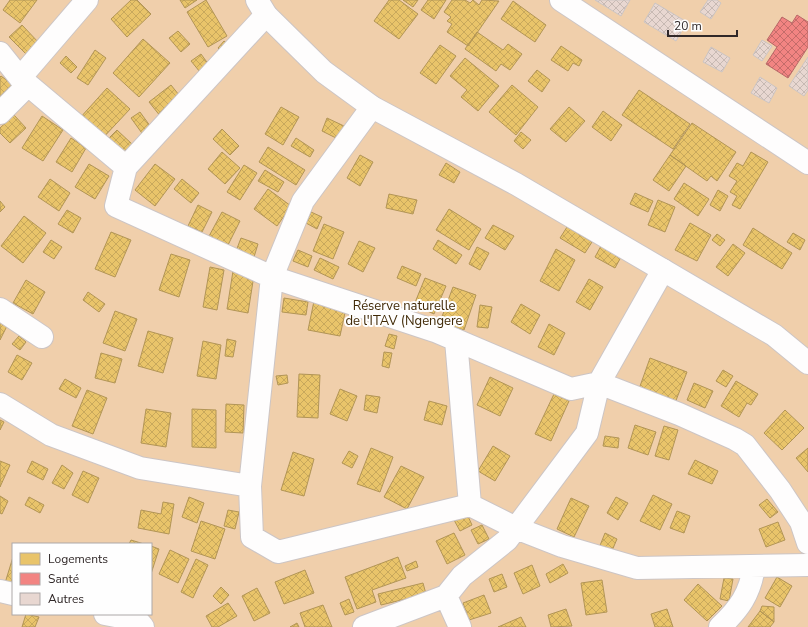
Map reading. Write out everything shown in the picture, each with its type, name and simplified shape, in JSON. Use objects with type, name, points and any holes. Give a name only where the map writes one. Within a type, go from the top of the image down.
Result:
[{"type":"street","points":[[0,113],[87,0]]},
{"type":"street","points":[[561,0],[808,163]]},
{"type":"street","points":[[808,363],[774,335],[516,184],[372,107],[324,72],[261,7],[126,167],[116,206],[272,277],[435,331],[571,389],[599,383],[679,414],[745,445],[780,490],[801,522],[808,543]]},
{"type":"street","points":[[0,53],[24,81],[126,167]]},
{"type":"street","points":[[372,107],[303,201],[272,277],[250,486],[252,537],[278,552],[470,505],[516,528],[562,546],[637,568],[808,565]]},
{"type":"street","points":[[364,627],[446,596],[462,576],[507,540],[587,433],[599,383],[663,270]]},
{"type":"street","points":[[0,309],[42,337]]},
{"type":"street","points":[[456,340],[470,505]]},
{"type":"street","points":[[0,404],[51,435],[140,468],[250,486]]},
{"type":"street","points":[[720,627],[745,599],[752,580],[754,567]]},
{"type":"street","points":[[0,591],[12,594]]},
{"type":"street","points":[[446,596],[460,627]]},
{"type":"street","points":[[110,615],[137,620],[143,627]]},
{"type":"green space","name":"Réserve naturelle de l'ITAV (Ngengere","points":[[0,0],[808,0],[808,627],[0,627]]},
{"type":"building: Logements","points":[[10,0],[37,0],[20,23],[3,10]]},
{"type":"building: Logements","points":[[131,0],[137,0],[151,14],[127,37],[111,19]]},
{"type":"building: Logements","points":[[180,0],[197,0],[185,8]]},
{"type":"building: Logements","points":[[206,0],[227,36],[208,47],[187,12]]},
{"type":"building: Logements","points":[[389,0],[399,0],[418,14],[399,39],[374,21]]},
{"type":"building: Logements","points":[[403,0],[418,0],[413,7]]},
{"type":"building: Logements","points":[[428,0],[446,0],[434,19],[421,10]]},
{"type":"building: Logements","points":[[452,0],[465,0],[470,3],[473,0],[479,5],[482,0],[499,1],[468,46],[447,32],[452,24],[447,21],[451,17],[444,12]]},
{"type":"building: Logements","points":[[513,1],[546,25],[535,42],[501,19]]},
{"type":"building: Logements","points":[[22,25],[40,44],[28,56],[9,37]]},
{"type":"building: Logements","points":[[178,31],[190,44],[181,52],[169,38]]},
{"type":"building: Logements","points":[[477,32],[503,50],[508,44],[522,54],[510,70],[501,64],[496,71],[465,49]]},
{"type":"building: Logements","points":[[143,39],[170,63],[139,97],[113,73]]},
{"type":"building: Logements","points":[[224,41],[229,45],[222,52],[218,48]]},
{"type":"building: Logements","points":[[440,45],[456,56],[436,84],[420,73]]},
{"type":"building: Logements","points":[[561,46],[582,60],[579,66],[573,63],[568,71],[551,60]]},
{"type":"building: Logements","points":[[95,50],[106,58],[88,85],[77,78]]},
{"type":"building: Logements","points":[[201,54],[209,65],[200,72],[191,61]]},
{"type":"building: Logements","points":[[66,56],[77,67],[71,73],[60,63]]},
{"type":"building: Logements","points":[[465,58],[499,86],[478,111],[461,97],[467,90],[450,76]]},
{"type":"building: Logements","points":[[537,70],[550,80],[542,92],[528,81]]},
{"type":"building: Logements","points":[[1,76],[13,85],[0,101],[0,77]]},
{"type":"building: Logements","points":[[171,85],[183,100],[161,117],[149,102]]},
{"type":"building: Logements","points":[[512,85],[538,107],[516,135],[489,112]]},
{"type":"building: Logements","points":[[107,88],[130,109],[101,140],[79,119]]},
{"type":"building: Logements","points":[[639,90],[690,124],[673,149],[622,115]]},
{"type":"building: Logements","points":[[281,107],[299,117],[283,145],[265,134]]},
{"type":"building: Logements","points":[[569,107],[585,121],[566,142],[550,129]]},
{"type":"building: Logements","points":[[603,111],[622,125],[611,141],[592,127]]},
{"type":"building: Logements","points":[[140,112],[153,130],[144,136],[131,118]]},
{"type":"building: Logements","points":[[14,115],[26,128],[10,143],[0,133],[0,128]]},
{"type":"building: Logements","points":[[42,116],[63,130],[43,161],[22,148]]},
{"type":"building: Logements","points":[[327,118],[344,126],[338,139],[322,131]]},
{"type":"building: Logements","points":[[692,123],[736,152],[717,181],[711,176],[707,181],[670,155]]},
{"type":"building: Logements","points":[[222,129],[239,146],[230,155],[213,139]]},
{"type":"building: Logements","points":[[117,130],[132,144],[122,154],[107,140]]},
{"type":"building: Logements","points":[[521,132],[531,140],[523,149],[514,141]]},
{"type":"building: Logements","points":[[71,138],[86,148],[72,172],[56,162]]},
{"type":"building: Logements","points":[[296,138],[314,150],[310,157],[291,146]]},
{"type":"building: Logements","points":[[268,147],[305,170],[296,185],[259,162]]},
{"type":"building: Logements","points":[[222,152],[240,168],[225,184],[208,169]]},
{"type":"building: Logements","points":[[751,152],[768,162],[740,209],[732,205],[737,196],[730,192],[737,181],[729,176],[737,163],[743,166]]},
{"type":"building: Logements","points":[[360,155],[373,162],[360,186],[347,178]]},
{"type":"building: Logements","points":[[670,155],[686,166],[669,191],[653,180]]},
{"type":"building: Logements","points":[[446,163],[460,172],[454,183],[439,175]]},
{"type":"building: Logements","points":[[89,164],[109,176],[95,199],[75,187]]},
{"type":"building: Logements","points":[[155,164],[175,179],[155,206],[135,190]]},
{"type":"building: Logements","points":[[244,165],[257,173],[240,200],[227,192]]},
{"type":"building: Logements","points":[[265,170],[284,182],[278,192],[258,181]]},
{"type":"building: Logements","points":[[50,179],[70,193],[59,211],[38,197]]},
{"type":"building: Logements","points":[[182,179],[199,193],[191,203],[174,189]]},
{"type":"building: Logements","points":[[684,183],[709,199],[698,216],[674,199]]},
{"type":"building: Logements","points":[[268,189],[291,206],[277,226],[254,209]]},
{"type":"building: Logements","points":[[718,190],[728,196],[720,211],[710,205]]},
{"type":"building: Logements","points":[[635,193],[653,201],[648,212],[630,204]]},
{"type":"building: Logements","points":[[389,194],[417,200],[413,214],[386,208]]},
{"type":"building: Logements","points":[[658,200],[675,207],[665,232],[648,225]]},
{"type":"building: Logements","points":[[0,201],[5,207],[0,212]]},
{"type":"building: Logements","points":[[198,205],[212,212],[202,232],[188,226]]},
{"type":"building: Logements","points":[[449,209],[481,229],[469,250],[436,230]]},
{"type":"building: Logements","points":[[67,210],[81,218],[73,233],[58,224]]},
{"type":"building: Logements","points":[[222,212],[240,221],[227,247],[208,238]]},
{"type":"building: Logements","points":[[311,212],[322,217],[317,229],[306,223]]},
{"type":"building: Logements","points":[[24,216],[46,233],[23,263],[1,246]]},
{"type":"building: Logements","points":[[690,223],[711,235],[697,261],[675,250]]},
{"type":"building: Logements","points":[[324,224],[344,232],[333,259],[313,251]]},
{"type":"building: Logements","points":[[493,225],[514,236],[505,250],[485,238]]},
{"type":"building: Logements","points":[[567,227],[592,242],[585,253],[560,238]]},
{"type":"building: Logements","points":[[753,228],[792,253],[782,269],[743,245]]},
{"type":"building: Logements","points":[[111,232],[131,240],[115,277],[95,269]]},
{"type":"building: Logements","points":[[793,233],[805,240],[800,250],[787,242]]},
{"type":"building: Logements","points":[[717,234],[725,240],[720,246],[712,240]]},
{"type":"building: Logements","points":[[241,238],[258,244],[254,257],[236,251]]},
{"type":"building: Logements","points":[[51,240],[62,247],[54,259],[43,252]]},
{"type":"building: Logements","points":[[438,240],[462,255],[456,264],[433,249]]},
{"type":"building: Logements","points":[[359,241],[375,248],[363,272],[348,264]]},
{"type":"building: Logements","points":[[733,244],[745,253],[728,276],[716,267]]},
{"type":"building: Logements","points":[[601,246],[621,257],[615,268],[595,257]]},
{"type":"building: Logements","points":[[477,247],[489,253],[480,270],[469,264]]},
{"type":"building: Logements","points":[[556,249],[575,260],[559,291],[540,281]]},
{"type":"building: Logements","points":[[298,250],[312,256],[308,267],[293,261]]},
{"type":"building: Logements","points":[[171,254],[190,260],[179,297],[159,290]]},
{"type":"building: Logements","points":[[320,258],[339,267],[333,279],[314,270]]},
{"type":"building: Logements","points":[[402,266],[421,274],[416,286],[397,278]]},
{"type":"building: Logements","points":[[210,267],[224,270],[217,310],[203,307]]},
{"type":"building: Logements","points":[[233,271],[254,275],[248,313],[227,309]]},
{"type":"building: Logements","points":[[425,278],[446,286],[434,314],[414,305]]},
{"type":"building: Logements","points":[[589,279],[603,287],[590,310],[576,302]]},
{"type":"building: Logements","points":[[26,280],[45,292],[33,314],[13,303]]},
{"type":"building: Logements","points":[[453,287],[476,295],[464,330],[440,322]]},
{"type":"building: Logements","points":[[88,292],[105,304],[99,312],[83,300]]},
{"type":"building: Logements","points":[[284,298],[308,302],[306,315],[282,312]]},
{"type":"building: Logements","points":[[314,301],[346,308],[340,336],[308,330]]},
{"type":"building: Logements","points":[[521,304],[540,315],[530,334],[511,322]]},
{"type":"building: Logements","points":[[480,305],[492,307],[488,328],[477,327]]},
{"type":"building: Logements","points":[[115,311],[137,319],[125,351],[103,343]]},
{"type":"building: Logements","points":[[0,323],[7,326],[0,340]]},
{"type":"building: Logements","points":[[549,324],[565,333],[554,355],[538,347]]},
{"type":"building: Logements","points":[[148,331],[173,338],[163,373],[138,366]]},
{"type":"building: Logements","points":[[389,334],[397,336],[394,349],[385,346]]},
{"type":"building: Logements","points":[[19,336],[26,342],[20,350],[12,344]]},
{"type":"building: Logements","points":[[227,339],[236,341],[233,357],[225,356]]},
{"type":"building: Logements","points":[[203,341],[221,345],[216,379],[197,376]]},
{"type":"building: Logements","points":[[384,352],[392,353],[389,368],[382,366]]},
{"type":"building: Logements","points":[[101,353],[122,359],[115,383],[95,378]]},
{"type":"building: Logements","points":[[17,355],[32,363],[22,380],[8,372]]},
{"type":"building: Logements","points":[[650,358],[687,372],[675,403],[639,389]]},
{"type":"building: Logements","points":[[723,370],[733,376],[726,387],[716,381]]},
{"type":"building: Logements","points":[[299,374],[320,375],[318,418],[297,417]]},
{"type":"building: Logements","points":[[287,375],[288,383],[278,385],[276,376]]},
{"type":"building: Logements","points":[[490,377],[513,388],[500,416],[477,405]]},
{"type":"building: Logements","points":[[65,379],[81,388],[76,398],[59,389]]},
{"type":"building: Logements","points":[[736,381],[758,394],[751,405],[747,403],[739,417],[721,406]]},
{"type":"building: Logements","points":[[694,383],[713,391],[705,408],[687,400]]},
{"type":"building: Logements","points":[[340,389],[357,396],[347,421],[330,414]]},
{"type":"building: Logements","points":[[87,390],[107,398],[93,434],[72,426]]},
{"type":"building: Logements","points":[[554,394],[569,401],[551,441],[535,434]]},
{"type":"building: Logements","points":[[366,395],[380,397],[377,413],[364,410]]},
{"type":"building: Logements","points":[[429,401],[447,406],[442,425],[424,420]]},
{"type":"building: Logements","points":[[226,404],[244,405],[243,433],[225,432]]},
{"type":"building: Logements","points":[[146,409],[171,413],[166,447],[141,443]]},
{"type":"building: Logements","points":[[192,409],[216,410],[216,448],[192,447]]},
{"type":"building: Logements","points":[[785,410],[804,428],[782,450],[764,433]]},
{"type":"building: Logements","points":[[0,420],[4,422],[0,430]]},
{"type":"building: Logements","points":[[635,425],[656,432],[648,455],[628,448]]},
{"type":"building: Logements","points":[[664,426],[678,430],[669,460],[655,456]]},
{"type":"building: Logements","points":[[605,436],[619,438],[618,448],[603,446]]},
{"type":"building: Logements","points":[[493,446],[510,456],[495,481],[478,471]]},
{"type":"building: Logements","points":[[371,448],[393,457],[380,492],[357,484]]},
{"type":"building: Logements","points":[[808,448],[808,472],[796,458]]},
{"type":"building: Logements","points":[[349,451],[358,456],[352,468],[342,463]]},
{"type":"building: Logements","points":[[293,452],[314,459],[304,496],[281,490]]},
{"type":"building: Logements","points":[[695,460],[718,471],[712,484],[688,474]]},
{"type":"building: Logements","points":[[0,461],[10,465],[0,487]]},
{"type":"building: Logements","points":[[32,461],[48,469],[43,480],[27,472]]},
{"type":"building: Logements","points":[[62,465],[73,473],[64,489],[52,483]]},
{"type":"building: Logements","points":[[401,466],[424,477],[407,509],[384,497]]},
{"type":"building: Logements","points":[[83,471],[99,478],[88,503],[72,495]]},
{"type":"building: Logements","points":[[653,495],[672,504],[660,530],[640,521]]},
{"type":"building: Logements","points":[[0,496],[8,501],[2,514],[0,513]]},
{"type":"building: Logements","points":[[29,497],[44,505],[40,513],[25,505]]},
{"type":"building: Logements","points":[[189,497],[204,503],[197,523],[182,517]]},
{"type":"building: Logements","points":[[616,497],[628,503],[618,520],[607,513]]},
{"type":"building: Logements","points":[[571,498],[589,506],[574,537],[557,529]]},
{"type":"building: Logements","points":[[767,499],[778,512],[770,518],[759,505]]},
{"type":"building: Logements","points":[[163,502],[174,504],[169,534],[138,528],[141,510],[161,514]]},
{"type":"building: Logements","points":[[228,510],[239,512],[235,529],[224,526]]},
{"type":"building: Logements","points":[[677,511],[690,516],[684,533],[670,528]]},
{"type":"building: Logements","points":[[467,514],[472,525],[460,531],[454,520]]},
{"type":"building: Logements","points":[[201,521],[225,529],[215,559],[191,551]]},
{"type":"building: Logements","points":[[778,522],[785,540],[766,547],[759,529]]},
{"type":"building: Logements","points":[[482,525],[489,539],[478,544],[471,530]]},
{"type":"building: Logements","points":[[454,533],[465,555],[447,564],[436,541]]},
{"type":"building: Logements","points":[[605,533],[617,539],[611,553],[599,548]]},
{"type":"building: Logements","points":[[131,540],[141,543],[130,543]]},
{"type":"building: Logements","points":[[152,546],[159,549],[152,571]]},
{"type":"building: Logements","points":[[170,550],[189,559],[178,583],[159,574]]},
{"type":"building: Logements","points":[[398,557],[406,578],[372,590],[376,602],[357,609],[345,577]]},
{"type":"building: Logements","points":[[196,559],[208,565],[193,598],[181,592]]},
{"type":"building: Logements","points":[[12,560],[12,585],[5,583]]},
{"type":"building: Logements","points":[[416,561],[418,567],[407,571],[405,566]]},
{"type":"building: Logements","points":[[563,564],[568,573],[550,583],[546,574]]},
{"type":"building: Logements","points":[[532,565],[540,586],[523,594],[514,573]]},
{"type":"building: Logements","points":[[305,570],[314,593],[284,604],[275,582]]},
{"type":"building: Logements","points":[[502,574],[507,587],[494,592],[489,579]]},
{"type":"building: Logements","points":[[777,577],[792,586],[780,607],[765,598]]},
{"type":"building: Logements","points":[[724,578],[733,579],[729,601],[720,599]]},
{"type":"building: Logements","points":[[602,580],[607,612],[586,615],[581,583]]},
{"type":"building: Logements","points":[[423,583],[426,594],[381,605],[378,594]]},
{"type":"building: Logements","points":[[698,584],[722,606],[707,621],[684,600]]},
{"type":"building: Logements","points":[[221,587],[229,595],[221,604],[213,596]]},
{"type":"building: Logements","points":[[257,588],[270,613],[254,621],[242,596]]},
{"type":"building: Logements","points":[[484,595],[491,613],[469,620],[463,603]]},
{"type":"building: Logements","points":[[349,599],[354,612],[345,615],[340,603]]},
{"type":"building: Logements","points":[[228,603],[237,616],[218,627],[212,627],[206,616]]},
{"type":"building: Logements","points":[[323,605],[332,627],[305,627],[300,613]]},
{"type":"building: Logements","points":[[762,606],[774,607],[774,622],[760,611]]},
{"type":"building: Logements","points":[[566,609],[572,626],[551,627],[548,615]]},
{"type":"building: Logements","points":[[667,609],[673,627],[655,627],[651,614]]},
{"type":"building: Logements","points":[[760,611],[774,622],[770,627],[748,627]]},
{"type":"building: Logements","points":[[26,615],[39,617],[35,627],[22,627]]},
{"type":"building: Logements","points":[[521,617],[526,627],[498,627]]},
{"type":"building: Logements","points":[[297,623],[299,627],[290,627]]},
{"type":"building: Santé","points":[[797,15],[808,22],[808,47],[788,78],[766,64],[777,47],[767,40],[782,17],[792,23]]},
{"type":"building: Autres","points":[[595,0],[630,0],[621,16]]},
{"type":"building: Autres","points":[[708,0],[717,0],[721,3],[711,19],[700,12]]},
{"type":"building: Autres","points":[[655,3],[687,22],[676,41],[644,22]]},
{"type":"building: Autres","points":[[762,40],[772,46],[762,61],[753,55]]},
{"type":"building: Autres","points":[[711,47],[730,58],[722,72],[703,62]]},
{"type":"building: Autres","points":[[808,57],[808,90],[804,96],[789,86]]},
{"type":"building: Autres","points":[[760,77],[777,88],[769,103],[751,93]]}]
